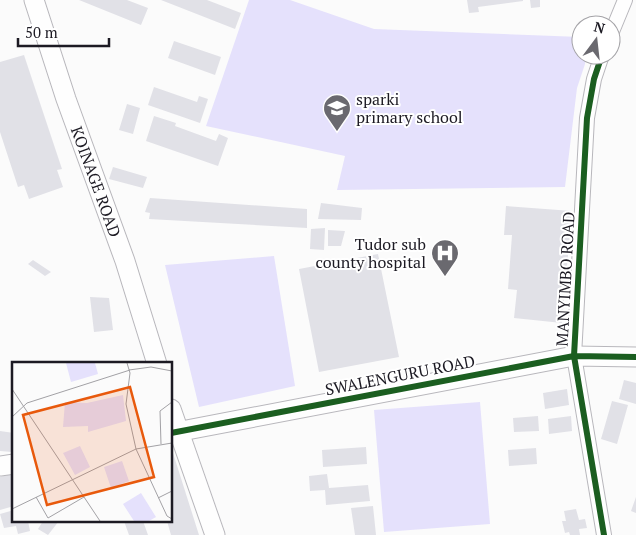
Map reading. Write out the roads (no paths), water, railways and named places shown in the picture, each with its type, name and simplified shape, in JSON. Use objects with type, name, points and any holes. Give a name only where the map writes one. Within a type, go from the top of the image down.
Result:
[{"type":"street","name":"KOINAGE ROAD","points":[[34,0],[66,99],[125,261],[156,362]]},
{"type":"street","points":[[619,15],[625,0]]},
{"type":"street","name":"MANYIMBO ROAD","points":[[599,65],[594,79],[587,118],[574,356],[604,535]]},
{"type":"street","name":"SWALENGURU ROAD","points":[[175,432],[574,356],[636,357]]},
{"type":"street","points":[[172,414],[175,432],[215,535]]},
{"type":"place","name":"sparki primary school","points":[[337,132]]},
{"type":"place","name":"Tudor sub county hospital","points":[[445,277]]}]
